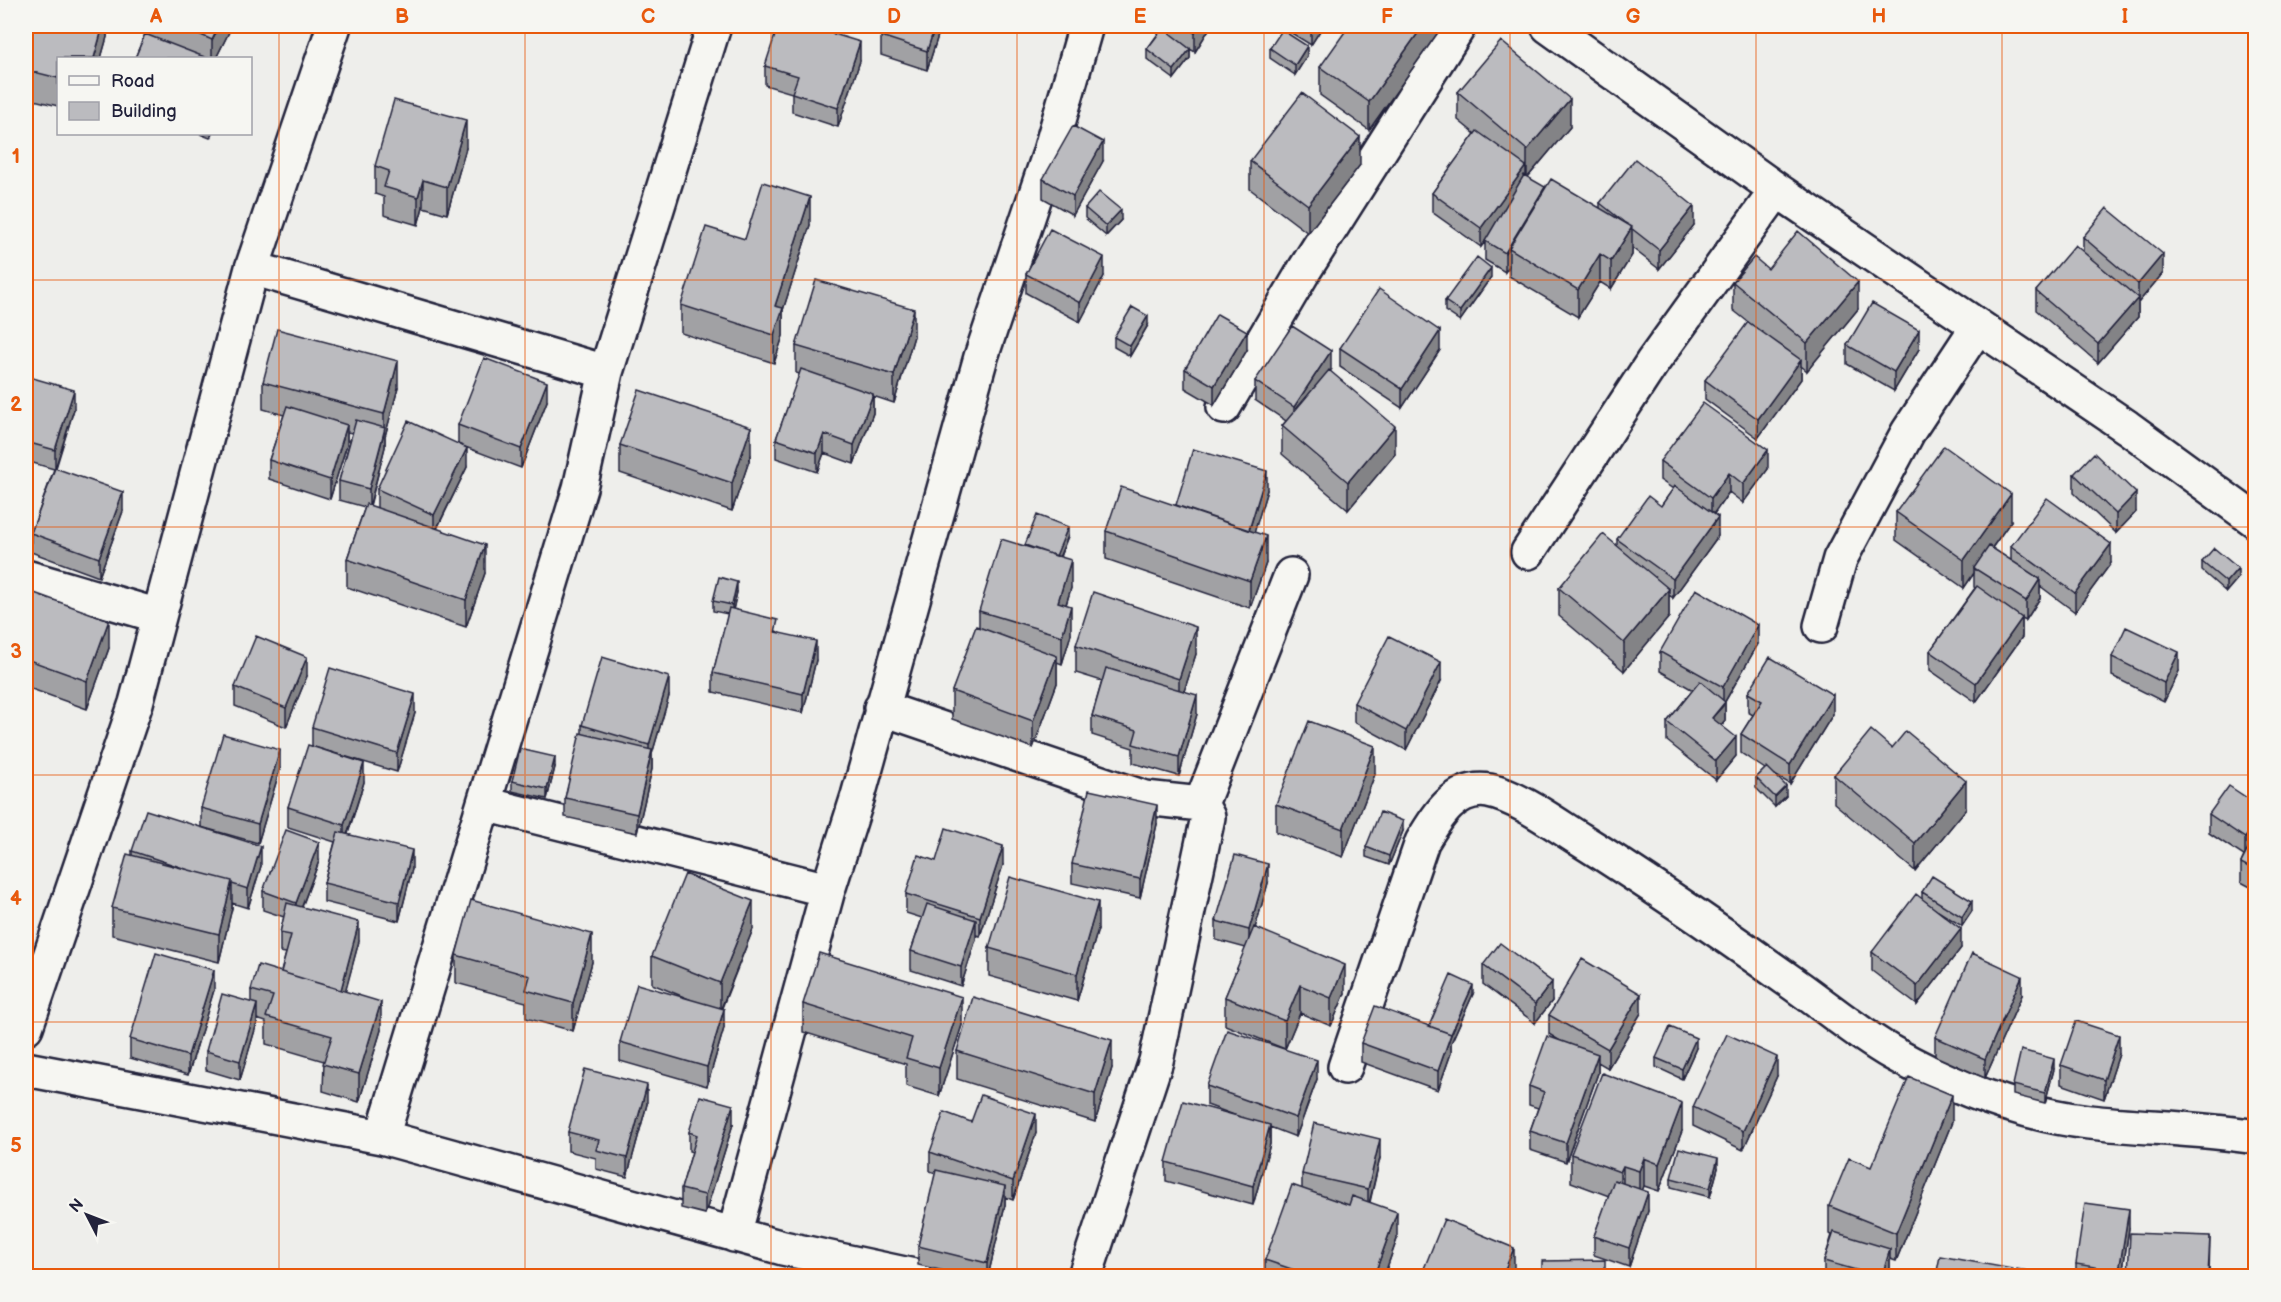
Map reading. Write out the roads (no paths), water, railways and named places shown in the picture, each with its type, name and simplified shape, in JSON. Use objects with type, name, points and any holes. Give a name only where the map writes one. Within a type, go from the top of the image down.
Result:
[{"type":"street","points":[[26,1027],[136,703],[252,268],[334,26]]},
{"type":"street","points":[[382,1137],[580,488],[606,372],[714,26]]},
{"type":"street","points":[[734,1234],[828,890],[981,357],[1049,155],[1086,26]]},
{"type":"street","points":[[1224,407],[1305,269],[1459,26]]},
{"type":"street","points":[[1548,26],[1777,190],[2127,427],[2256,521]]},
{"type":"street","points":[[1528,552],[1640,381],[1777,190]]},
{"type":"street","points":[[252,268],[606,372]]},
{"type":"street","points":[[1821,626],[1846,548],[1908,432],[1978,326]]},
{"type":"street","points":[[1085,1276],[1156,1060],[1208,817],[1202,804],[1291,575]]},
{"type":"street","points":[[26,577],[159,616]]},
{"type":"street","points":[[881,708],[1145,798],[1202,804]]},
{"type":"street","points":[[1346,1067],[1422,842],[1436,817],[1458,795],[1487,790],[1527,807],[1658,888],[1890,1052],[1949,1082],[2002,1103],[2086,1122],[2152,1128],[2207,1129],[2256,1137]]},
{"type":"street","points":[[485,804],[828,890]]},
{"type":"street","points":[[26,1069],[382,1137],[783,1248],[914,1276]]}]
